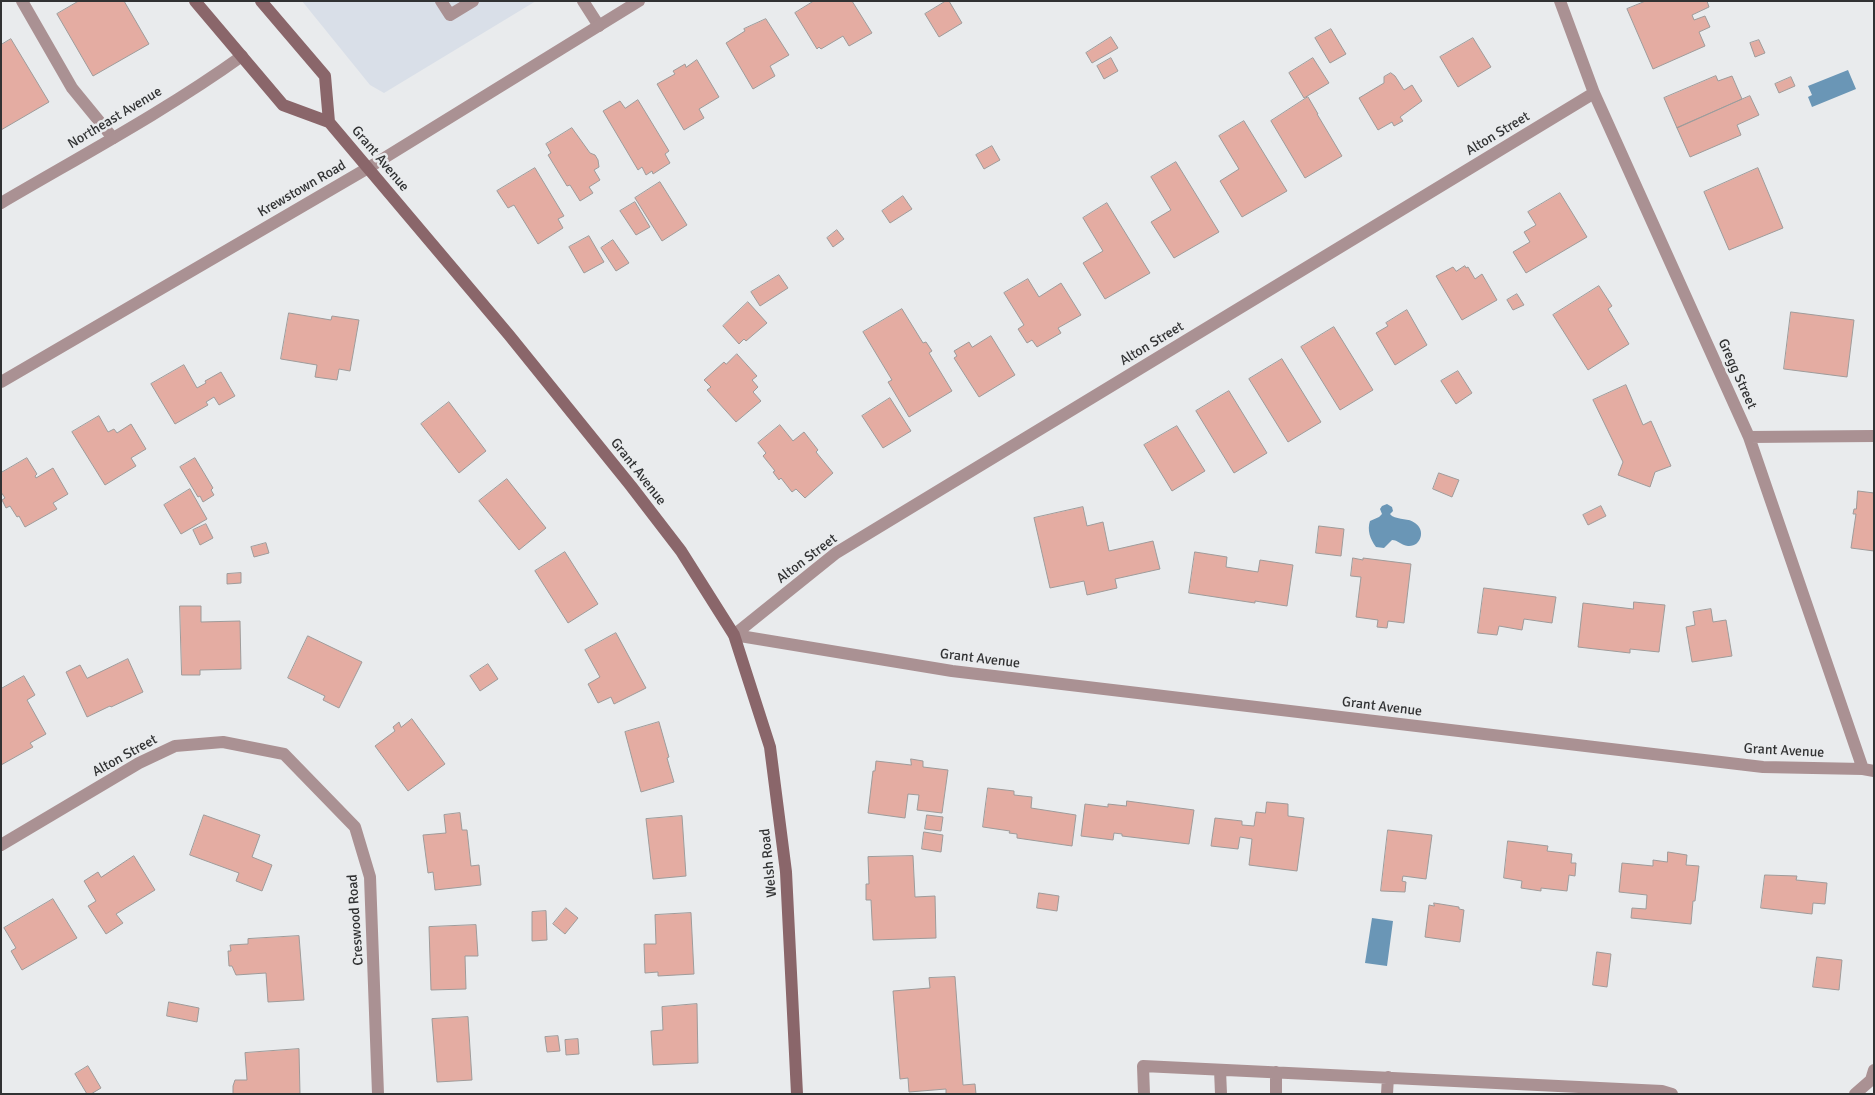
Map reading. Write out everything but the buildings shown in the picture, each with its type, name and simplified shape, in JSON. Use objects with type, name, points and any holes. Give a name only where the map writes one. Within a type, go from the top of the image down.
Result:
[{"type":"main road","points":[[195,1],[283,105],[330,122],[325,76],[261,1]]},
{"type":"main road","name":"Grant Avenue","points":[[330,122],[509,335],[630,486],[681,551],[734,634]]},
{"type":"main road","name":"Welsh Road","points":[[734,634],[770,747],[786,872],[797,1094]]},
{"type":"street","points":[[22,1],[72,88],[113,138]]},
{"type":"street","points":[[441,1],[450,15],[473,1]]},
{"type":"street","points":[[583,1],[598,26]]},
{"type":"street","name":"Krewstown Road","points":[[1,382],[368,168],[639,1]]},
{"type":"street","name":"Gregg Street","points":[[1560,1],[1594,93],[1748,437],[1868,770]]},
{"type":"street","name":"Northeast Avenue","points":[[1,203],[113,138],[220,72],[242,56]]},
{"type":"street","name":"Alton Street","points":[[734,634],[836,553],[1594,93]]},
{"type":"street","points":[[1748,437],[1874,436]]},
{"type":"street","name":"Grant Avenue","points":[[734,634],[972,673],[1763,767],[1868,770]]},
{"type":"street","name":"Alton Street","points":[[1,845],[139,763],[175,746],[223,742],[276,753]]},
{"type":"street","name":"Creswood Road","points":[[276,753],[284,754],[355,827],[370,877],[378,1094]]},
{"type":"street","points":[[1144,1094],[1143,1066],[1662,1091],[1672,1094]]},
{"type":"street","points":[[1220,1070],[1221,1094]]},
{"type":"street","points":[[1855,1094],[1871,1080],[1874,1070]]},
{"type":"street","points":[[1276,1072],[1276,1094]]},
{"type":"street","points":[[1387,1094],[1388,1077]]},
{"type":"shaded area","points":[[302,1],[536,1],[384,93],[370,85]]},
{"type":"water","points":[[1848,70],[1856,89],[1812,107],[1808,97],[1812,95],[1808,86]]},
{"type":"water","points":[[1387,504],[1392,507],[1393,511],[1390,514],[1392,516],[1410,520],[1418,526],[1421,534],[1416,544],[1408,546],[1392,540],[1384,548],[1376,547],[1370,534],[1370,521],[1382,514],[1380,509]]},
{"type":"water","points":[[1372,918],[1393,921],[1387,966],[1365,963]]}]
